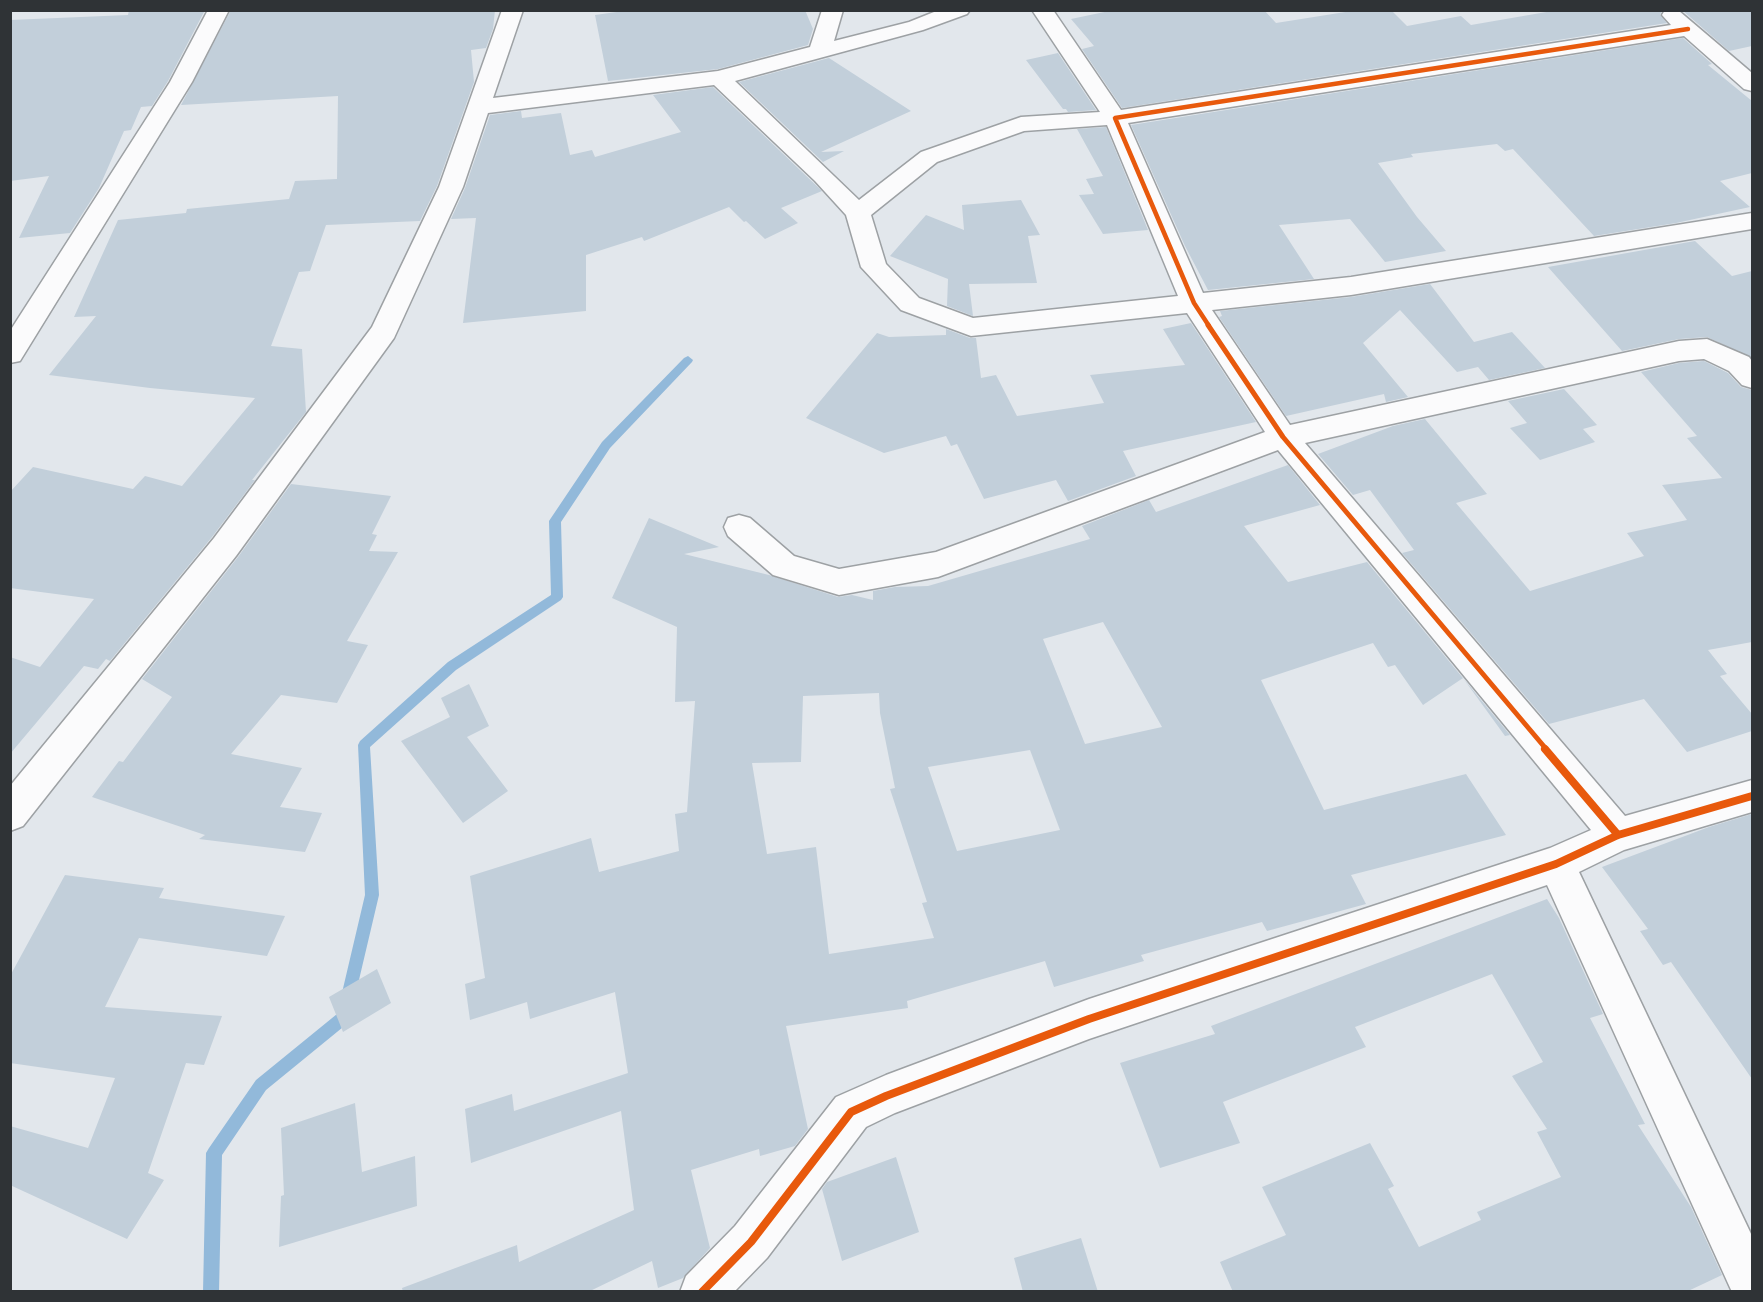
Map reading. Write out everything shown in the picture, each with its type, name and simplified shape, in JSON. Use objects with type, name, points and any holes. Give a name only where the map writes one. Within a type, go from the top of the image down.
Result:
[{"type":"street","points":[[10,354],[181,82],[219,10]]},
{"type":"street","points":[[10,814],[225,547],[384,331],[451,187],[477,107],[513,10]]},
{"type":"street","points":[[820,51],[833,10]]},
{"type":"street","points":[[477,107],[719,78],[916,26],[960,10]]},
{"type":"street","points":[[1042,10],[1114,118],[1194,303],[1283,437],[1618,835]]},
{"type":"street","points":[[1666,10],[1752,84]]},
{"type":"street","points":[[885,14],[916,26]]},
{"type":"street","points":[[858,213],[929,158],[1022,124],[1114,118],[1688,29]]},
{"type":"street","points":[[719,78],[823,176],[858,213],[874,267],[910,304],[971,327],[1351,286],[1752,221]]},
{"type":"street","points":[[740,527],[784,566],[839,582],[938,564],[1283,437],[1679,351],[1707,349],[1739,364],[1752,378]]},
{"type":"street","points":[[702,1292],[751,1242],[851,1112],[886,1096],[1089,1019],[1556,864],[1618,835],[1752,796]]},
{"type":"street","points":[[1556,864],[1752,1284]]},
{"type":"building","points":[[129,10],[205,10],[168,81],[152,106],[141,107],[131,130],[124,131],[99,188],[70,233],[19,238],[49,176],[10,181],[10,20],[128,15]]},
{"type":"building","points":[[231,10],[495,10],[493,29],[486,48],[471,50],[474,82],[437,186],[420,221],[326,225],[310,271],[299,272],[271,346],[302,349],[306,412],[252,480],[255,480],[212,537],[110,661],[106,659],[98,669],[84,666],[10,754],[10,657],[40,667],[94,599],[10,588],[10,492],[33,467],[133,489],[145,476],[182,486],[255,398],[49,375],[96,316],[74,317],[118,220],[186,213],[187,209],[289,199],[295,181],[337,179],[338,96],[181,105]]},
{"type":"building","points":[[631,10],[805,10],[813,29],[808,45],[718,69],[608,81],[595,15]]},
{"type":"building","points":[[1114,10],[1264,10],[1276,23],[1358,10],[1391,10],[1407,26],[1461,16],[1471,25],[1558,10],[1662,10],[1660,15],[1667,23],[1122,108],[1082,49],[1094,46],[1071,19]]},
{"type":"building","points":[[1682,10],[1752,10],[1752,46],[1729,51]]},
{"type":"building","points":[[1683,38],[1712,64],[1708,65],[1752,101],[1752,173],[1720,181],[1750,207],[1676,223],[1594,236],[1513,149],[1505,151],[1497,144],[1411,154],[1413,157],[1378,163],[1417,217],[1446,251],[1385,262],[1350,219],[1279,225],[1314,279],[1208,290],[1185,246],[1131,125]]},
{"type":"building","points":[[1058,53],[1096,110],[1068,112],[1063,109],[1026,60]]},
{"type":"building","points":[[829,58],[911,111],[821,152],[844,151],[823,162],[739,82]]},
{"type":"building","points":[[713,87],[822,191],[781,208],[798,223],[765,239],[729,207],[644,241],[642,237],[586,255],[586,311],[463,323],[476,218],[451,219],[465,188],[490,115],[521,111],[522,118],[561,113],[570,155],[592,150],[595,157],[681,132],[653,95]]},
{"type":"building","points":[[1106,127],[1148,230],[1103,234],[1079,195],[1094,194],[1086,179],[1103,176],[1077,129]]},
{"type":"building","points":[[1021,200],[1040,235],[1028,236],[1037,283],[969,284],[973,316],[947,306],[948,279],[890,256],[926,215],[964,230],[962,205]]},
{"type":"building","points":[[1695,241],[1732,276],[1752,271],[1752,358],[1707,337],[1679,339],[1622,351],[1548,267]]},
{"type":"building","points":[[1430,284],[1474,342],[1512,332],[1545,368],[1489,380],[1478,367],[1457,372],[1400,310],[1363,343],[1408,397],[1386,402],[1384,394],[1286,416],[1219,317],[1222,316],[1220,311],[1351,297]]},
{"type":"building","points":[[1191,323],[1256,422],[1123,451],[1136,476],[1068,501],[1056,480],[984,499],[957,444],[951,446],[946,436],[884,453],[806,418],[877,333],[889,337],[946,335],[946,329],[976,338],[981,378],[996,375],[1017,416],[1104,403],[1090,375],[1185,365],[1163,329]]},
{"type":"building","points":[[1704,361],[1728,373],[1741,387],[1752,390],[1752,642],[1708,650],[1727,674],[1720,676],[1752,714],[1752,731],[1687,752],[1644,699],[1549,724],[1402,553],[1414,550],[1370,490],[1353,495],[1318,454],[1393,426],[1425,419],[1487,494],[1456,503],[1530,591],[1644,556],[1627,533],[1687,520],[1662,485],[1722,478],[1687,438],[1697,436],[1641,372],[1679,363]]},
{"type":"building","points":[[1564,389],[1597,425],[1583,429],[1595,442],[1540,460],[1510,428],[1527,423],[1508,401]]},
{"type":"building","points":[[1288,465],[1320,505],[1244,526],[1288,582],[1367,562],[1463,678],[1423,705],[1395,665],[1388,667],[1373,643],[1261,680],[1324,810],[1466,774],[1506,835],[1351,875],[1366,904],[1267,931],[1262,922],[1141,955],[1144,961],[1054,987],[1045,961],[907,1001],[908,1008],[786,1026],[808,1129],[795,1146],[760,1156],[759,1149],[691,1170],[710,1248],[683,1278],[658,1288],[652,1261],[588,1292],[403,1292],[402,1288],[517,1245],[519,1262],[634,1210],[621,1111],[471,1163],[465,1109],[512,1094],[514,1111],[628,1073],[615,992],[530,1019],[527,1002],[470,1020],[465,984],[485,978],[470,876],[591,838],[599,872],[679,851],[675,814],[687,812],[695,701],[675,702],[677,627],[612,598],[649,518],[719,547],[684,554],[769,575],[838,597],[852,595],[873,600],[873,591],[895,587],[928,586],[1090,539],[1082,526],[1149,500],[1156,512]],"holes":[[[1103,622],[1162,727],[1085,744],[1043,639]],[[879,693],[880,713],[895,788],[890,789],[927,902],[922,903],[934,938],[829,954],[816,847],[767,854],[752,763],[801,762],[803,696]],[[1030,750],[1060,830],[957,851],[928,767]]]},
{"type":"building","points":[[291,484],[391,496],[372,534],[377,535],[369,551],[398,552],[347,641],[368,645],[337,703],[281,695],[231,754],[302,768],[280,807],[322,813],[305,852],[199,839],[205,835],[92,797],[119,761],[123,762],[172,697],[142,679],[238,557]]},
{"type":"building","points":[[1464,679],[1510,735],[1505,736]]},
{"type":"building","points":[[469,684],[489,726],[467,737],[508,791],[463,823],[401,741],[450,717],[441,698]]},
{"type":"building","points":[[1752,814],[1752,1079],[1671,962],[1663,965],[1640,931],[1648,929],[1602,867],[1709,827]]},
{"type":"building","points":[[65,875],[164,888],[159,898],[285,916],[267,956],[139,938],[105,1007],[222,1016],[204,1065],[186,1063],[148,1173],[164,1180],[127,1239],[10,1185],[10,1126],[88,1148],[115,1078],[10,1063],[10,976]]},
{"type":"building","points":[[1547,899],[1559,918],[1603,1014],[1590,1018],[1645,1124],[1638,1125],[1691,1207],[1722,1275],[1686,1292],[1233,1292],[1220,1262],[1286,1235],[1262,1187],[1370,1143],[1394,1186],[1388,1189],[1419,1247],[1481,1220],[1477,1212],[1561,1177],[1537,1132],[1547,1129],[1512,1076],[1543,1062],[1492,974],[1355,1027],[1366,1047],[1223,1102],[1240,1143],[1160,1168],[1120,1063],[1215,1034],[1211,1026]]},
{"type":"building","points":[[377,969],[391,1003],[343,1032],[329,997]]},
{"type":"building","points":[[355,1103],[362,1172],[415,1156],[417,1206],[279,1247],[281,1196],[284,1195],[281,1128]]},
{"type":"building","points":[[896,1157],[919,1232],[842,1261],[822,1189],[827,1182]]},
{"type":"building","points":[[1081,1238],[1098,1292],[1023,1292],[1014,1258]]},
{"type":"waterway","points":[[211,1292],[214,1153],[261,1085],[343,1018],[372,895],[364,745],[452,666],[557,597],[555,521],[606,445],[688,360]]},
{"type":"cycle path","points":[[1618,835],[1283,437],[1194,303],[1115,118],[1688,29]]},
{"type":"cycle path","points":[[702,1292],[751,1242],[851,1112],[886,1096],[1089,1019],[1556,864],[1618,835],[1752,796]]}]
